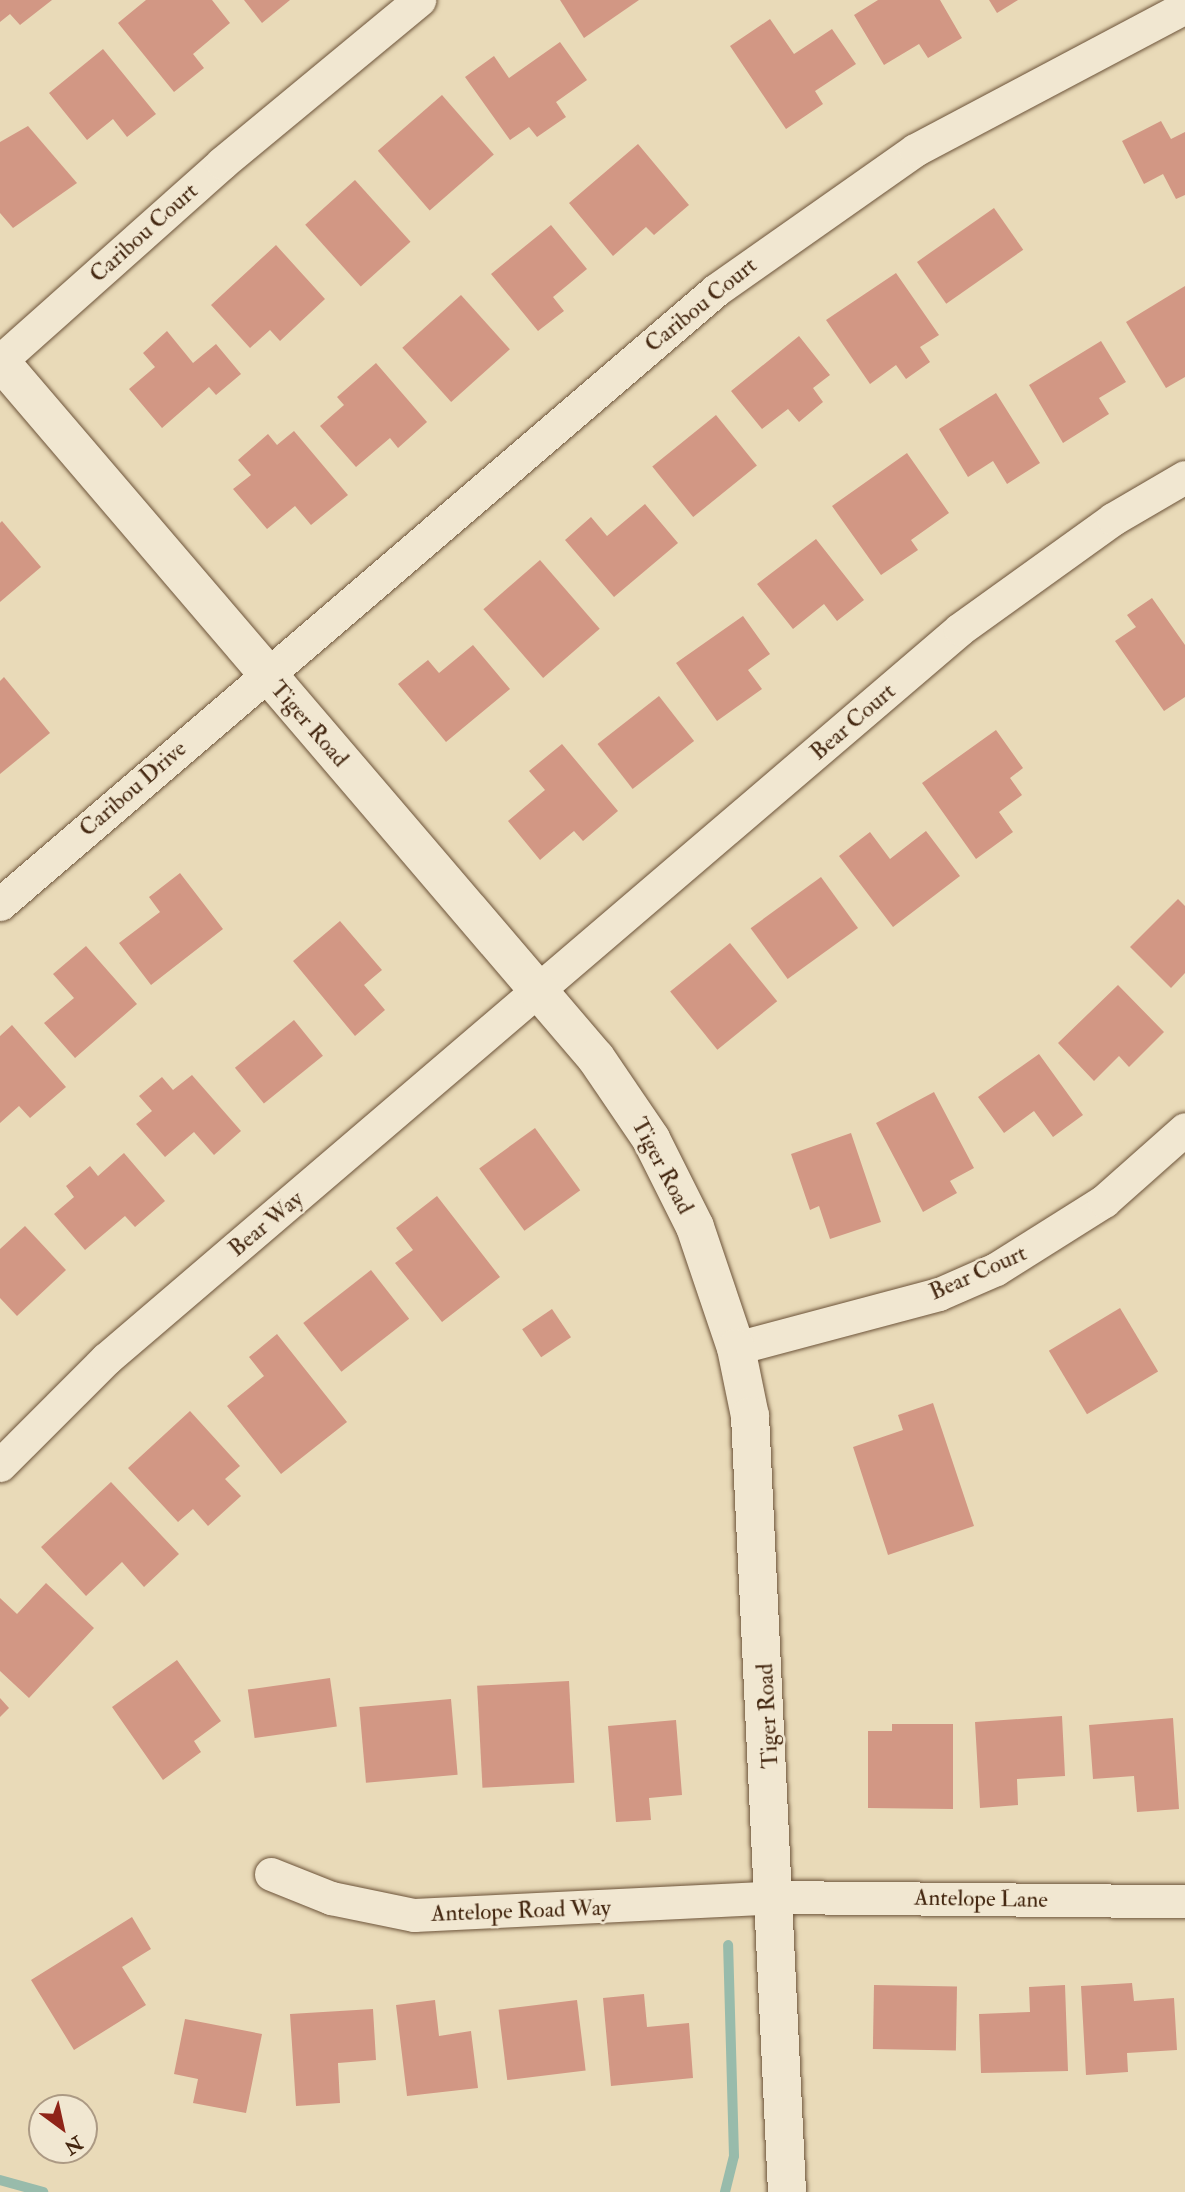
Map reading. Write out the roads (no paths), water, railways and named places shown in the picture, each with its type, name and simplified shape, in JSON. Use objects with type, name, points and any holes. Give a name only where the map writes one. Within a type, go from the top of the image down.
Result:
[{"type":"street","name":"Caribou Court","points":[[0,361],[222,163],[419,0]]},
{"type":"street","name":"Caribou Court","points":[[266,674],[716,290],[807,221],[939,137],[1185,7]]},
{"type":"street","name":"Tiger Road","points":[[0,361],[596,1058],[650,1139],[695,1227],[736,1348],[750,1416],[776,1897],[787,2192]]},
{"type":"street","name":"Bear Court","points":[[537,988],[960,629],[1113,519],[1185,477]]},
{"type":"street","name":"Caribou Drive","points":[[0,904],[266,674]]},
{"type":"street","name":"Bear Way","points":[[0,1465],[106,1359],[537,988]]},
{"type":"street","name":"Bear Court","points":[[736,1348],[939,1294],[996,1269],[1104,1201],[1185,1129]]},
{"type":"street","name":"Antelope Road Way","points":[[271,1874],[331,1898],[414,1915],[776,1897]]},
{"type":"street","name":"Antelope Lane","points":[[776,1897],[1185,1900]]},
{"type":"waterway","points":[[725,2192],[734,2156],[728,1945]]},
{"type":"waterway","points":[[0,2180],[43,2192]]}]
